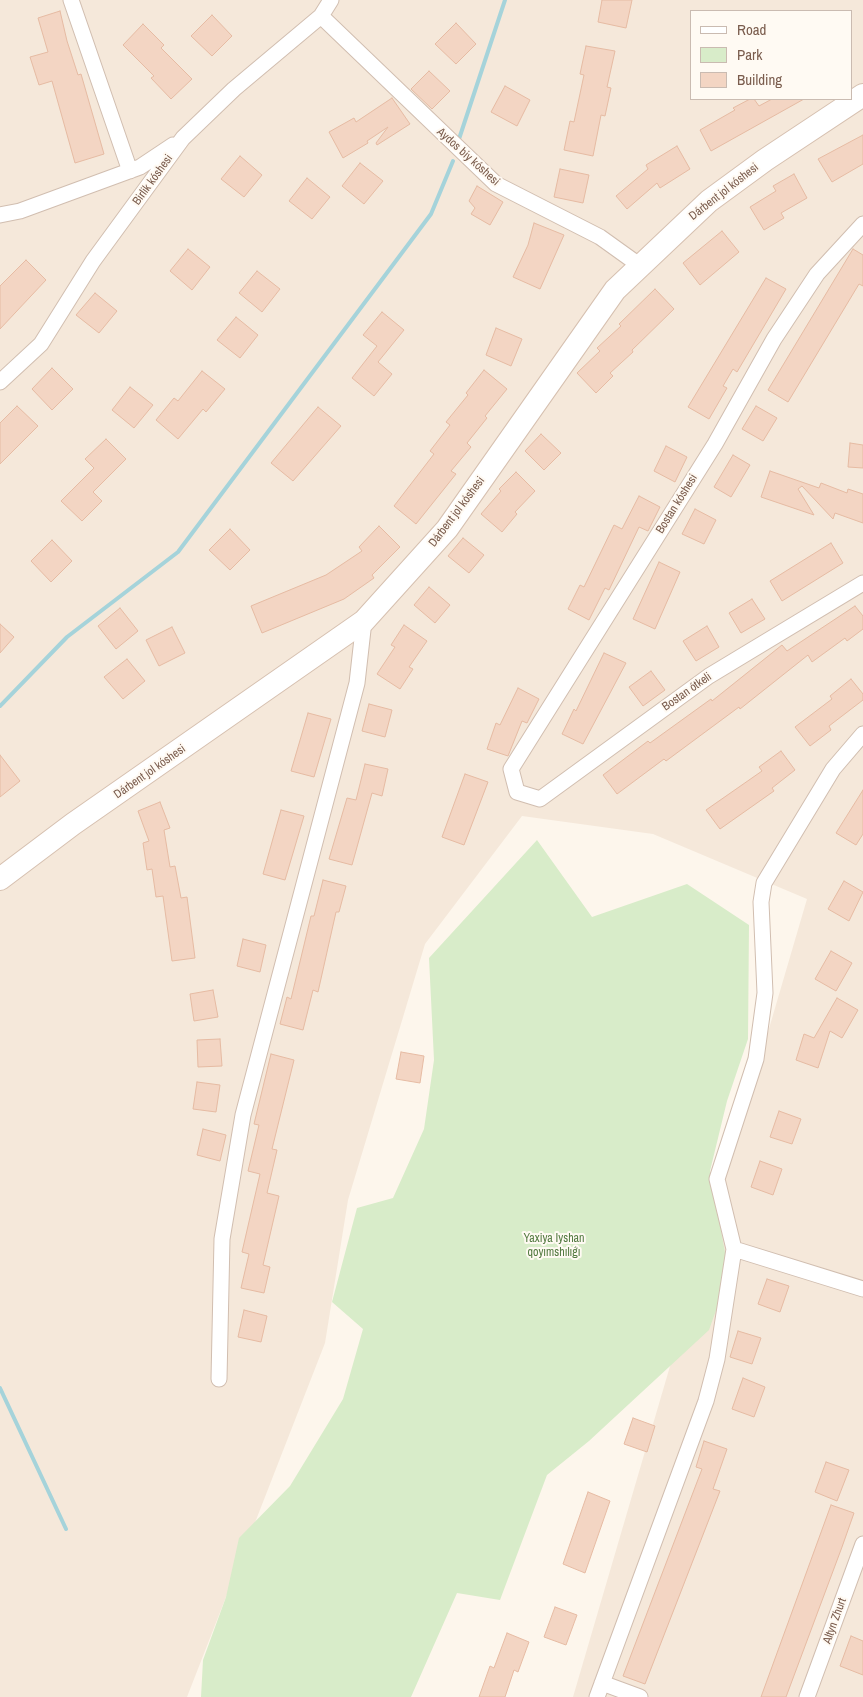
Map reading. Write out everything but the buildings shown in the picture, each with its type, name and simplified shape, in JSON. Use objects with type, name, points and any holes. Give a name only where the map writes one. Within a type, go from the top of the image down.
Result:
[{"type":"main road","name":"Dárbent jol kóshesi","points":[[0,879],[73,824],[364,621],[447,529],[615,290],[639,265],[709,201],[863,95]]},
{"type":"street","points":[[71,0],[130,171]]},
{"type":"street","name":"Birlik kóshesi","points":[[0,382],[41,344],[93,261],[183,138],[234,89],[321,16],[331,0]]},
{"type":"street","name":"Aydos biy kóshesi","points":[[321,16],[496,184],[600,237],[639,265]]},
{"type":"street","points":[[0,215],[20,211],[140,167],[183,138]]},
{"type":"street","name":"Bostan kóshesi","points":[[517,792],[511,769],[715,444],[774,339],[817,274],[863,224]]},
{"type":"street","name":"Bostan ótkeli","points":[[517,792],[540,799],[710,676],[863,583]]},
{"type":"street","points":[[219,1379],[222,1239],[243,1115],[357,683],[364,621]]},
{"type":"street","points":[[640,1697],[600,1690],[706,1401],[716,1359],[734,1249],[718,1179],[756,1059],[765,993],[761,902],[764,883],[833,769],[863,734]]},
{"type":"street","points":[[734,1249],[863,1289]]},
{"type":"street","name":"Altyn Zhurt","points":[[807,1697],[863,1544]]},
{"type":"shaded area","points":[[0,0],[863,0],[863,1697],[573,1697],[807,899],[653,834],[522,816],[425,944],[348,1200],[325,1343],[187,1697],[0,1697]]},
{"type":"green space","name":"Yaxiya Iyshan qoyımshılıǵı","points":[[537,840],[592,917],[687,884],[749,925],[748,1039],[727,1101],[710,1171],[729,1274],[709,1330],[589,1441],[547,1475],[500,1600],[457,1593],[411,1697],[201,1697],[203,1660],[226,1597],[239,1538],[290,1486],[343,1399],[363,1329],[332,1302],[357,1208],[393,1198],[424,1129],[434,1060],[429,958]]},
{"type":"waterway","points":[[459,139],[505,0]]},
{"type":"waterway","points":[[0,706],[67,637],[178,552],[431,214],[453,161]]},
{"type":"waterway","points":[[0,1388],[66,1529]]}]
